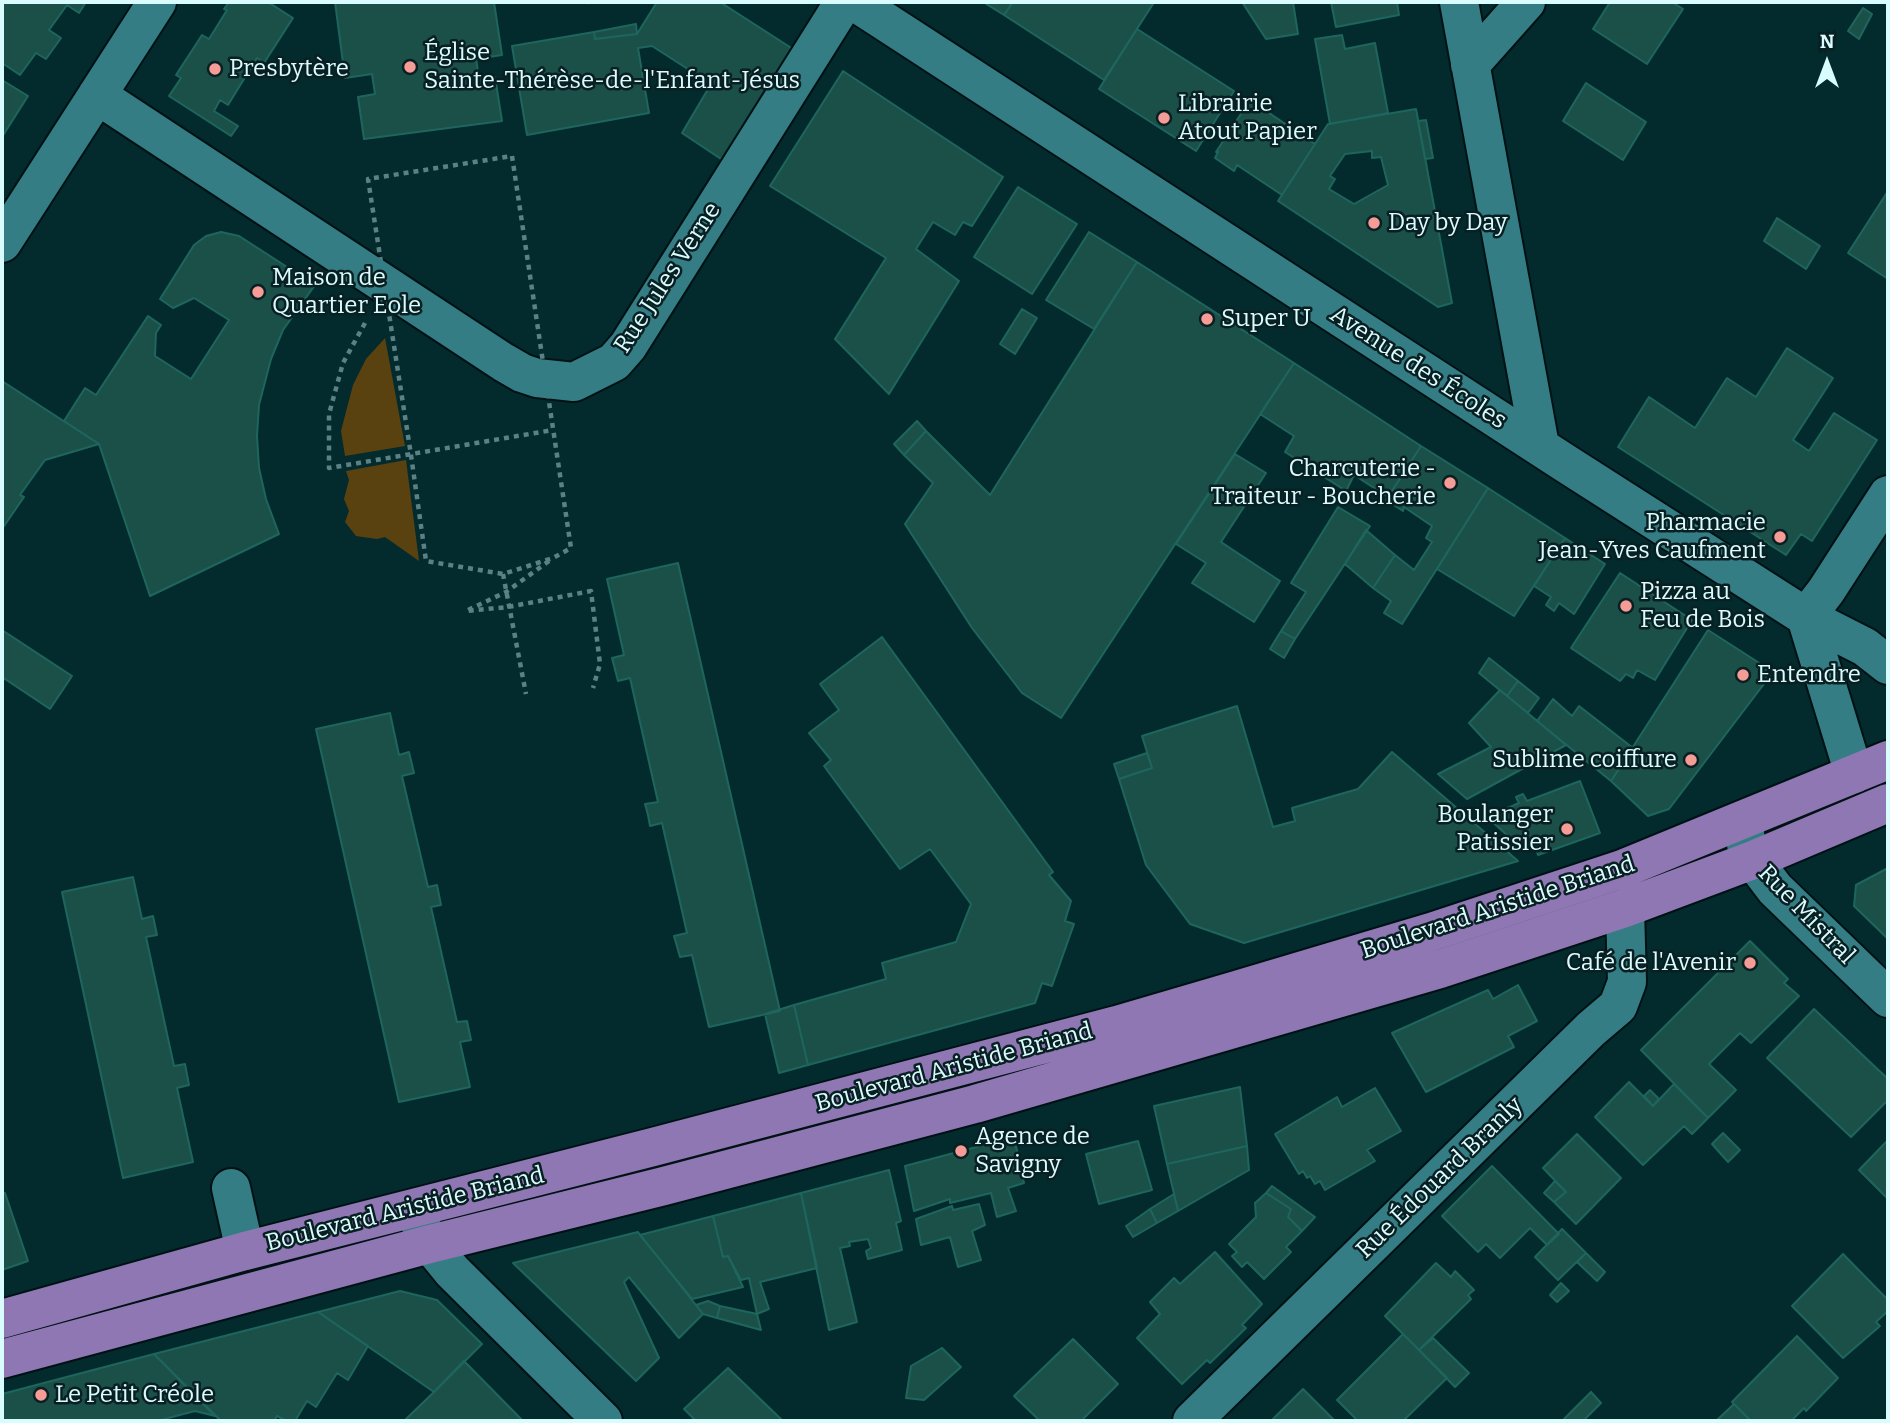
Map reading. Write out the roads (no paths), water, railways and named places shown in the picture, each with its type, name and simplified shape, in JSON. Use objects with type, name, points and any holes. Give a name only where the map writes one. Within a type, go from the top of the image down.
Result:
[{"type":"main road","name":"Boulevard Aristide Briand","points":[[2,1359],[430,1244],[975,1104],[1440,969],[1625,908],[1877,772]]},
{"type":"main road","name":"Boulevard Aristide Briand","points":[[2,1319],[246,1251],[1117,1026],[1431,932],[1622,869],[1748,842],[1888,803]]},
{"type":"main road","points":[[1622,869],[1625,908]]},
{"type":"street","points":[[2,243],[157,2]]},
{"type":"street","name":"Rue Jules Verne","points":[[97,95],[383,291],[503,362],[537,378],[574,382],[614,362],[628,346],[844,2]]},
{"type":"street","name":"Avenue des Écoles","points":[[855,2],[1540,446],[1807,617],[1865,647],[1888,665]]},
{"type":"street","points":[[1459,2],[1540,446]]},
{"type":"street","points":[[1470,65],[1526,2]]},
{"type":"street","points":[[1877,772],[1807,617],[1888,495]]},
{"type":"street","name":"Rue Mistral","points":[[1748,842],[1775,889],[1888,998]]},
{"type":"street","name":"Rue Édouard Branly","points":[[1192,1421],[1591,1029],[1618,1006],[1627,982],[1625,908]]},
{"type":"street","points":[[975,1104],[1166,1035],[1190,1021],[1196,1002]]},
{"type":"street","points":[[534,1217],[612,1157]]},
{"type":"street","points":[[231,1188],[246,1251]]},
{"type":"street","points":[[412,1208],[430,1244],[452,1271],[603,1421]]},
{"type":"place","name":"Église Sainte-Thérèse-de-l'Enfant-Jésus","points":[[410,67]]},
{"type":"place","name":"Presbytère","points":[[215,69]]},
{"type":"place","name":"Librairie Atout Papier","points":[[1164,118]]},
{"type":"place","name":"Day by Day","points":[[1374,223]]},
{"type":"place","name":"Maison de Quartier Eole","points":[[258,292]]},
{"type":"place","name":"Super U","points":[[1207,319]]},
{"type":"place","name":"Charcuterie - Traiteur - Boucherie","points":[[1450,483]]},
{"type":"place","name":"Pharmacie Jean-Yves Caufment","points":[[1780,537]]},
{"type":"place","name":"Pizza au Feu de Bois","points":[[1626,606]]},
{"type":"place","name":"Entendre","points":[[1743,675]]},
{"type":"place","name":"Sublime coiffure","points":[[1691,760]]},
{"type":"place","name":"Boulanger Patissier","points":[[1567,829]]},
{"type":"place","name":"Café de l'Avenir","points":[[1750,963]]},
{"type":"place","name":"Agence de Savigny","points":[[961,1151]]},
{"type":"place","name":"Le Petit Créole","points":[[41,1395]]}]
